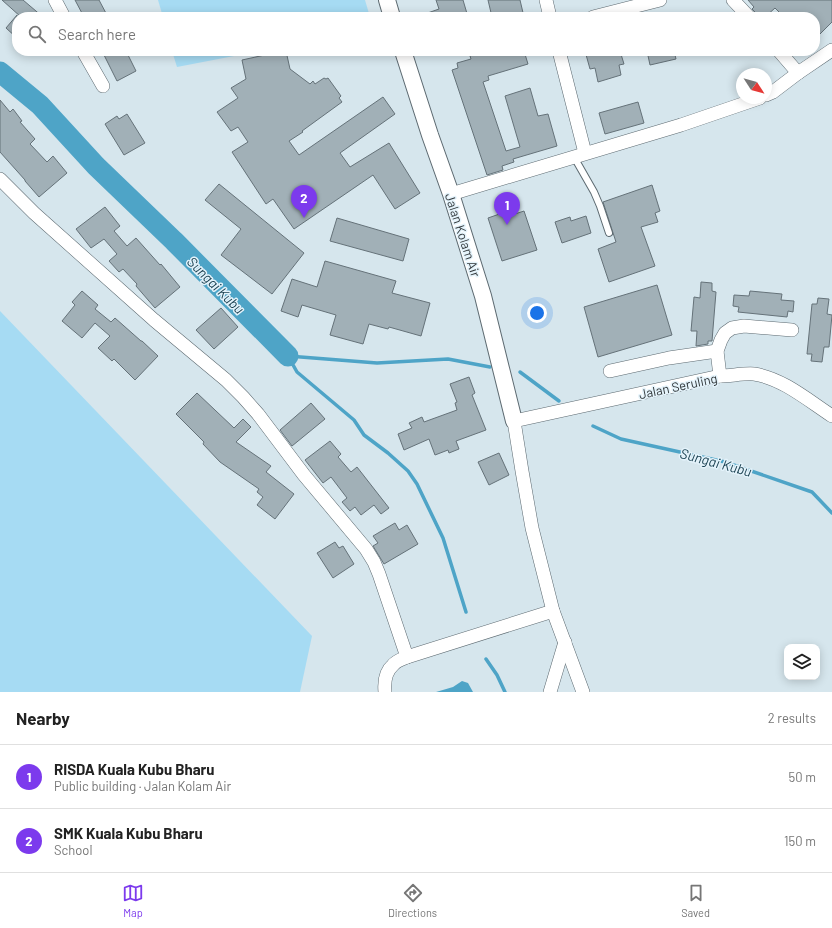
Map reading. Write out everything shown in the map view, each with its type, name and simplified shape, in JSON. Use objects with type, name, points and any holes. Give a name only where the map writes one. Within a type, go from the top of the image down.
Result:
[{"type":"street","points":[[55,0],[61,12]]},
{"type":"street","points":[[387,0],[391,12]]},
{"type":"street","points":[[546,0],[549,12]]},
{"type":"street","points":[[613,12],[660,0]]},
{"type":"street","points":[[733,0],[744,12]]},
{"type":"street","points":[[772,92],[832,50]]},
{"type":"street","points":[[86,56],[103,86]]},
{"type":"street","name":"Jalan Kolam Air","points":[[404,56],[451,194],[483,296],[514,421]]},
{"type":"street","points":[[560,56],[579,155]]},
{"type":"street","points":[[783,56],[798,73]]},
{"type":"street","points":[[451,194],[681,125],[742,104]]},
{"type":"street","points":[[0,179],[34,213],[154,320],[226,380],[253,408],[304,475],[366,549],[379,574],[407,656]]},
{"type":"street","points":[[720,376],[717,351],[725,333],[732,328],[744,326],[792,330]]},
{"type":"street","points":[[610,370],[690,354],[717,351]]},
{"type":"street","name":"Jalan Seruling","points":[[514,421],[720,376],[753,374],[769,378],[786,386],[832,416]]},
{"type":"street","points":[[514,421],[532,528],[553,611],[583,692]]},
{"type":"street","points":[[386,692],[385,685],[387,674],[393,664],[407,656],[553,611]]},
{"type":"street","points":[[550,692],[565,642]]},
{"type":"lane","points":[[579,155],[600,206],[609,233]]},
{"type":"shaded area","points":[[158,0],[365,0],[369,12],[162,12]]},
{"type":"shaded area","points":[[174,56],[234,56],[177,67]]},
{"type":"shaded area","points":[[0,311],[312,636],[300,692],[0,692]]},
{"type":"shaded area","points":[[462,681],[468,683],[473,692],[436,692],[453,687]]},
{"type":"building","points":[[2,0],[23,0],[37,12],[15,12]]},
{"type":"building","points":[[75,0],[99,0],[105,12],[81,12]]},
{"type":"building","points":[[436,0],[463,0],[467,12],[430,12],[439,9]]},
{"type":"building","points":[[488,0],[520,0],[523,12],[491,12]]},
{"type":"building","points":[[748,0],[832,0],[832,22],[820,34],[820,12],[779,12],[775,8],[771,12],[755,12],[752,9],[754,7]]},
{"type":"building","points":[[12,21],[12,33],[6,28]]},
{"type":"building","points":[[104,56],[128,56],[136,71],[117,81]]},
{"type":"building","points":[[260,56],[287,56],[290,69],[310,84],[313,81],[315,84],[324,78],[328,78],[341,96],[339,98],[342,102],[289,141],[299,155],[383,97],[395,114],[340,153],[350,167],[389,143],[420,193],[395,209],[373,175],[294,229],[273,199],[266,204],[232,152],[248,142],[238,127],[231,131],[217,112],[238,98],[231,88],[246,79],[242,60]]},
{"type":"building","points":[[470,56],[526,56],[528,64],[488,76],[489,80],[483,82],[506,151],[520,147],[505,96],[530,88],[538,116],[548,114],[557,146],[513,159],[514,162],[502,166],[503,170],[487,175],[452,70],[458,68],[457,63],[471,59]]},
{"type":"building","points":[[586,56],[622,56],[624,64],[619,65],[621,75],[598,82],[595,68],[590,69]]},
{"type":"building","points":[[648,56],[675,56],[676,59],[650,65]]},
{"type":"building","points":[[0,100],[10,112],[13,109],[22,121],[20,122],[35,139],[30,144],[47,162],[53,156],[67,173],[39,197],[0,152]]},
{"type":"building","points":[[638,102],[644,123],[605,134],[599,113]]},
{"type":"building","points":[[127,114],[145,143],[124,155],[105,124],[117,116],[119,119]]},
{"type":"building","points":[[219,184],[304,253],[272,294],[221,255],[241,229],[205,200]]},
{"type":"building","points":[[652,185],[660,211],[655,213],[658,222],[641,227],[655,266],[609,282],[598,249],[616,242],[603,202]]},
{"type":"building","points":[[105,207],[120,226],[114,231],[127,246],[136,238],[160,265],[161,264],[180,287],[155,308],[136,286],[137,284],[123,269],[119,272],[109,261],[117,254],[104,239],[91,248],[76,229]]},
{"type":"building","points":[[511,210],[512,215],[524,211],[537,250],[502,261],[488,218]]},
{"type":"building","points":[[586,216],[591,233],[562,243],[555,222],[570,217],[571,221]]},
{"type":"building","points":[[337,218],[409,239],[403,261],[330,241]]},
{"type":"building","points":[[325,261],[396,281],[392,293],[430,303],[421,336],[389,327],[388,329],[369,324],[363,344],[330,335],[336,315],[302,305],[298,317],[281,311],[292,279],[317,287]]},
{"type":"building","points":[[701,282],[712,283],[712,291],[716,292],[712,341],[708,341],[708,344],[696,346],[697,331],[691,331],[694,297],[700,298]]},
{"type":"building","points":[[657,285],[672,335],[598,357],[584,307]]},
{"type":"building","points":[[82,291],[98,305],[95,309],[111,322],[115,318],[158,356],[135,380],[114,359],[112,361],[98,348],[110,336],[95,323],[82,338],[62,321],[75,305],[72,302]]},
{"type":"building","points":[[750,291],[782,294],[781,300],[794,301],[793,312],[788,311],[787,317],[738,312],[739,307],[733,306],[734,295],[749,296]]},
{"type":"building","points":[[818,298],[829,299],[827,314],[832,315],[829,347],[824,347],[822,362],[811,361],[812,354],[807,354],[812,304],[817,304]]},
{"type":"building","points":[[221,308],[238,327],[214,349],[196,330]]},
{"type":"building","points":[[469,377],[475,393],[472,395],[486,430],[456,441],[459,449],[449,453],[448,450],[435,455],[429,439],[404,450],[398,434],[412,428],[409,423],[422,417],[424,422],[457,410],[455,403],[457,402],[450,384]]},
{"type":"building","points":[[197,393],[234,428],[243,419],[251,427],[236,442],[271,466],[266,472],[294,494],[275,519],[257,505],[263,497],[257,492],[259,489],[220,462],[203,444],[204,442],[176,414]]},
{"type":"building","points":[[311,403],[325,419],[292,446],[280,430]]},
{"type":"building","points":[[330,441],[341,454],[338,457],[351,472],[357,467],[389,508],[381,514],[374,505],[361,515],[355,507],[350,511],[342,502],[347,498],[331,477],[323,483],[305,460]]},
{"type":"building","points":[[499,453],[509,475],[489,485],[478,462]]},
{"type":"building","points":[[395,523],[399,530],[407,525],[418,544],[384,564],[373,546],[378,543],[373,536]]},
{"type":"building","points":[[335,542],[339,548],[343,546],[354,564],[333,578],[317,553]]},
{"type":"waterway","name":"Sungai Kubu","points":[[0,72],[40,105],[96,166],[174,241],[288,356]]},
{"type":"waterway","points":[[288,356],[297,372],[354,420],[364,435],[388,453],[408,471],[417,484],[443,538],[466,612]]},
{"type":"waterway","name":"Sungai Kubu","points":[[288,356],[377,363],[448,359],[490,367]]},
{"type":"waterway","name":"Sungai Kubu","points":[[520,372],[559,401]]},
{"type":"waterway","name":"Sungai Kubu","points":[[593,426],[621,439],[725,462],[812,492],[832,513]]},
{"type":"waterway","points":[[486,659],[497,675],[505,692]]},
{"type":"place","name":"SMK Kuala Kubu Bharu","points":[[304,218]]},
{"type":"place","name":"RISDA Kuala Kubu Bharu","points":[[507,225]]}]
